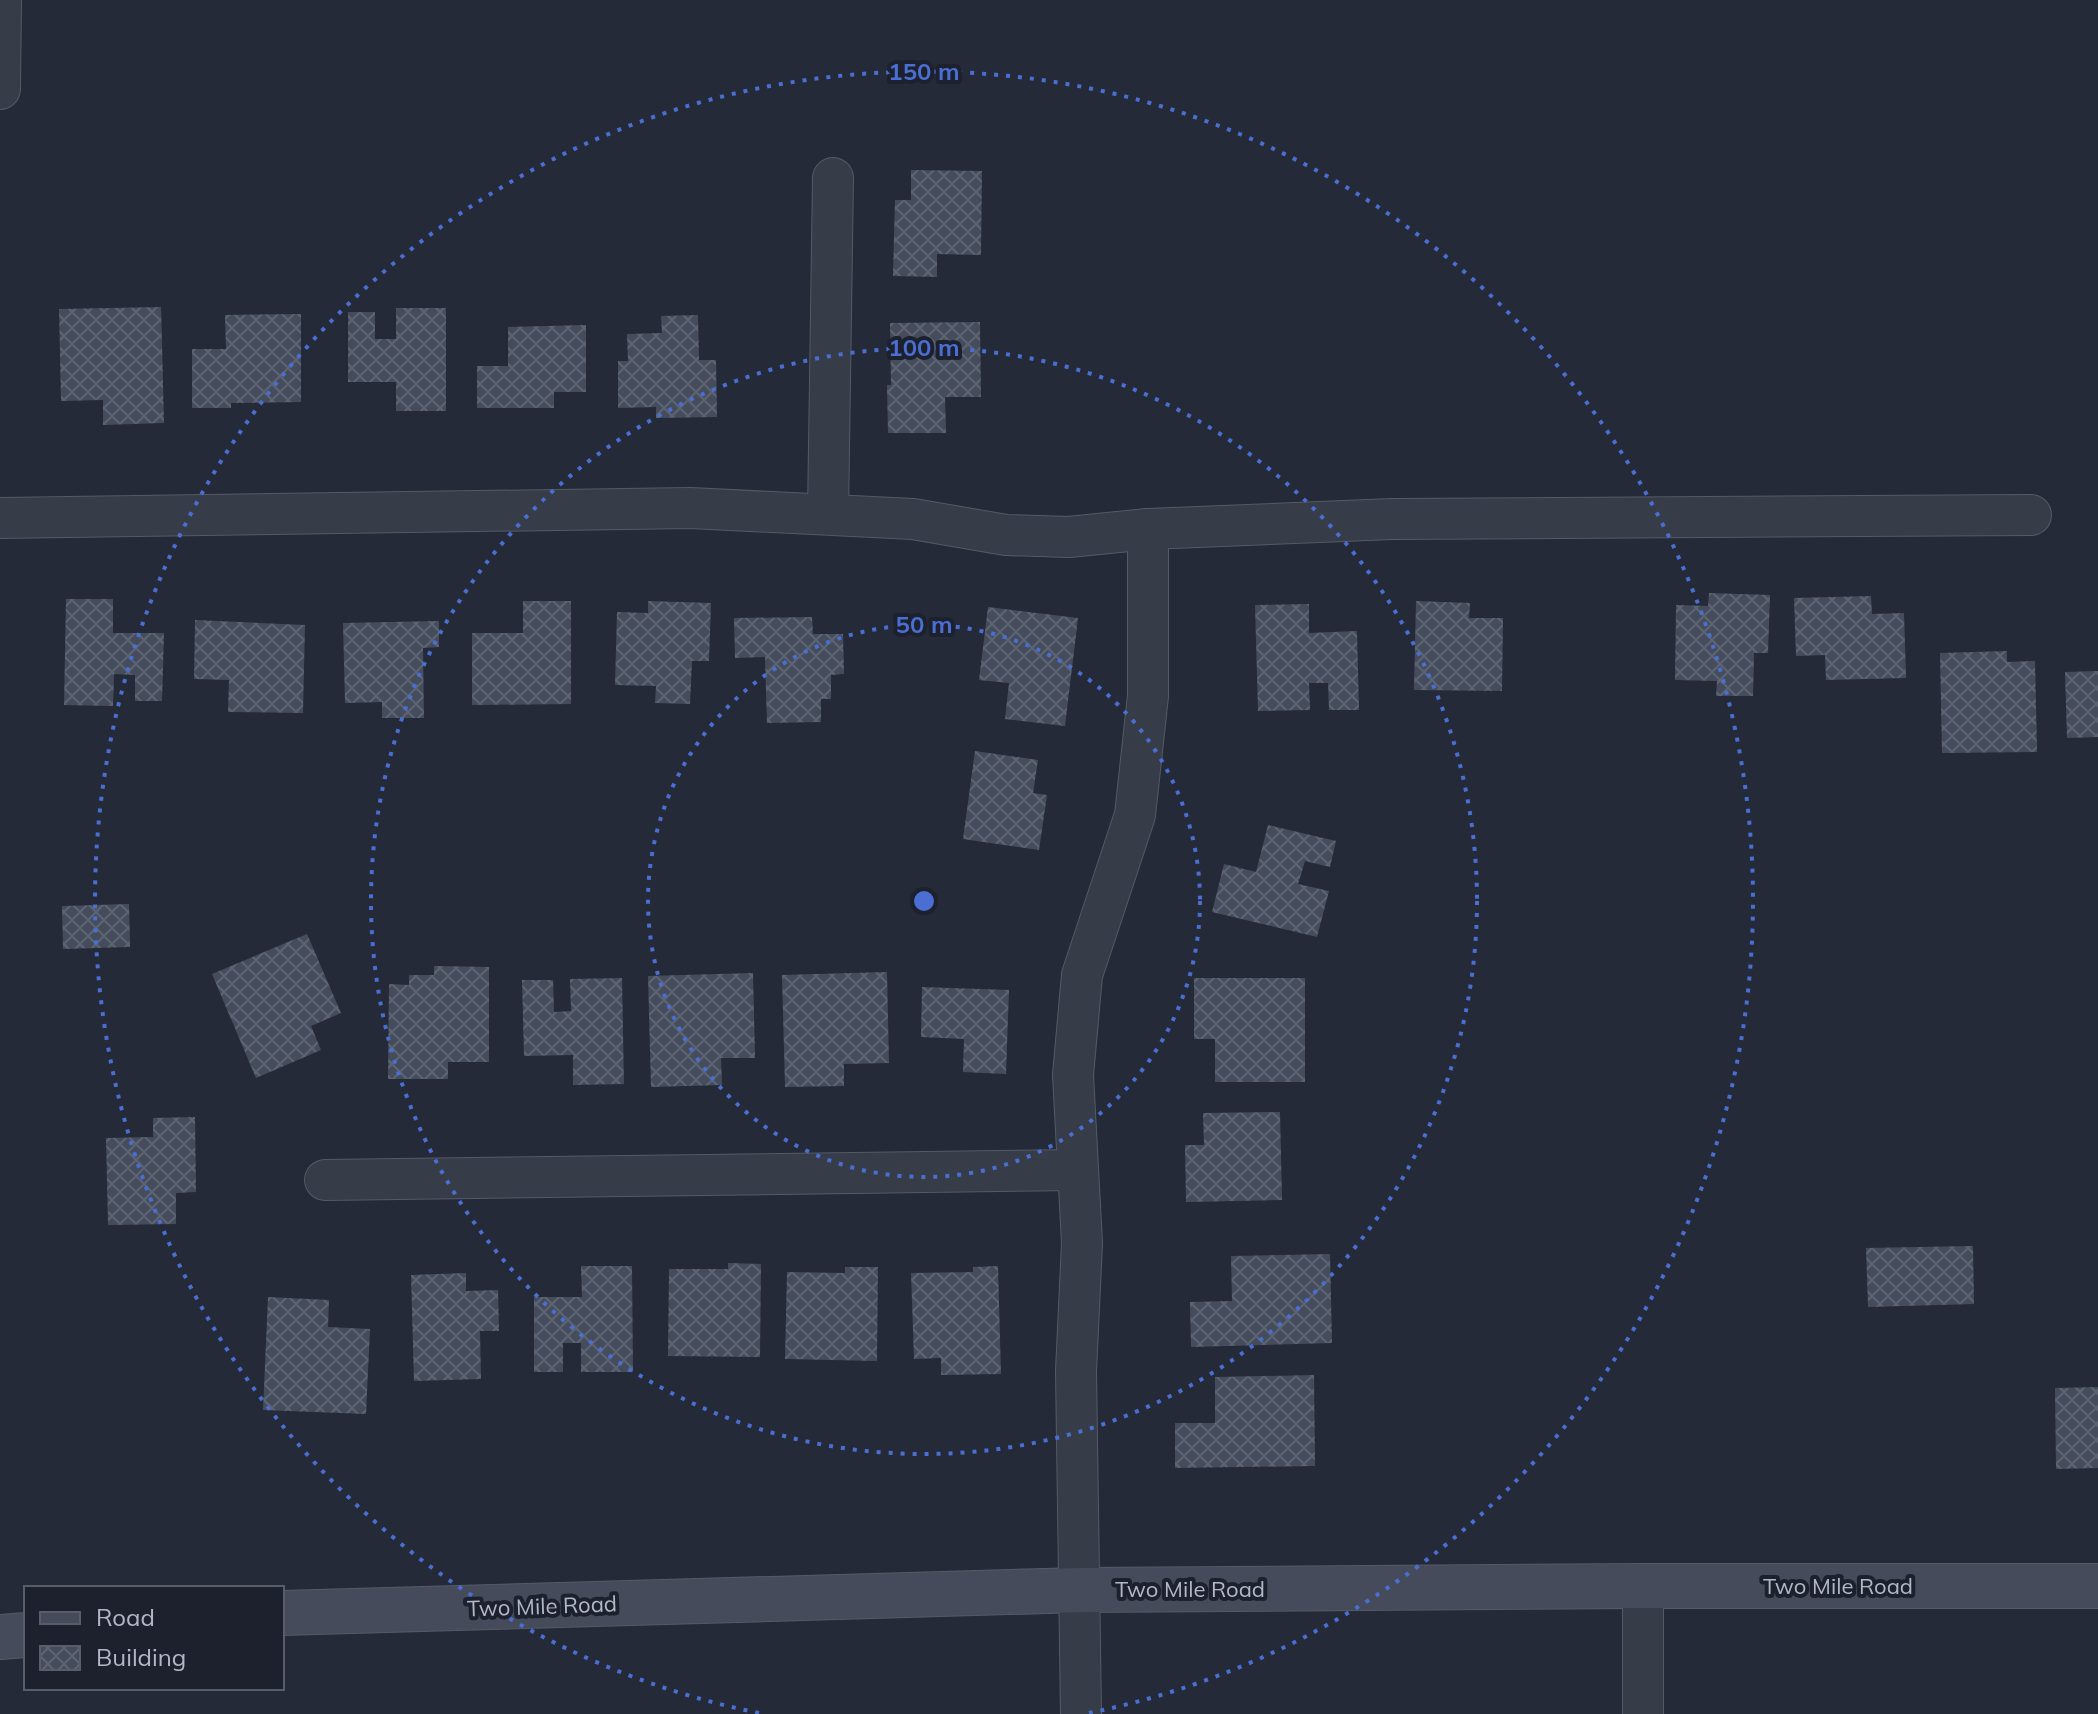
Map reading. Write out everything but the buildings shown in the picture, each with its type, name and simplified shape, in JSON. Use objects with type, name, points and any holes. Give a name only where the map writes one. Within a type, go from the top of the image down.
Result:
[{"type":"street","points":[[0,89],[1,0]]},
{"type":"street","points":[[828,514],[833,178]]},
{"type":"street","points":[[0,518],[690,508],[913,519],[1006,535],[1069,537],[1148,529],[1392,519],[2031,515]]},
{"type":"street","points":[[1081,1714],[1076,1371],[1082,1243],[1073,1075],[1082,975],[1135,815],[1148,696],[1148,529]]},
{"type":"street","points":[[325,1180],[1078,1170]]},
{"type":"street","points":[[1643,1586],[1643,1714]]},
{"type":"street","name":"Two Mile Road","points":[[284,1613],[1081,1590],[2098,1586]]},
{"type":"street","points":[[0,1637],[24,1635]]}]
